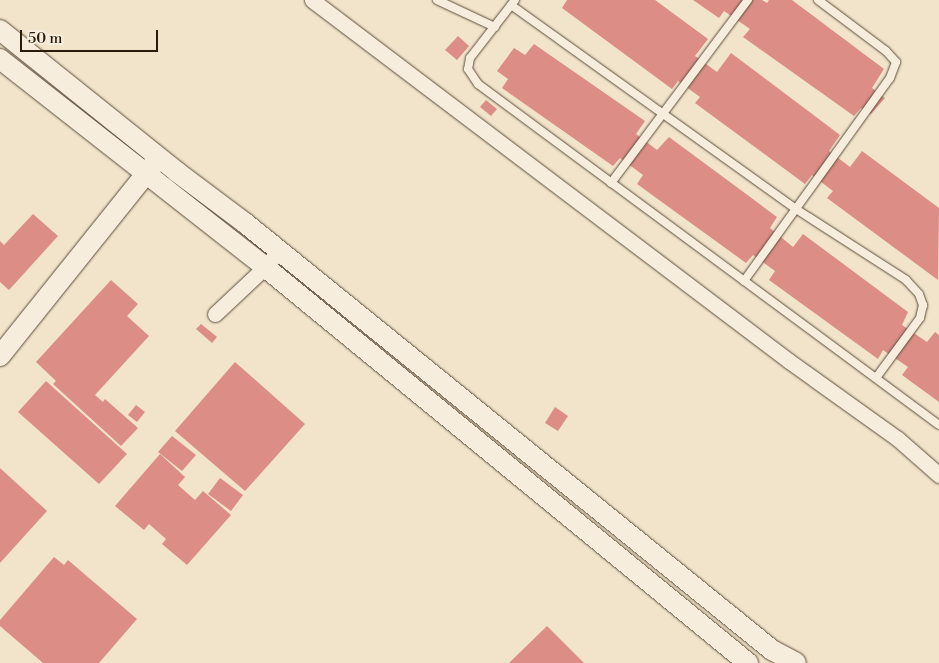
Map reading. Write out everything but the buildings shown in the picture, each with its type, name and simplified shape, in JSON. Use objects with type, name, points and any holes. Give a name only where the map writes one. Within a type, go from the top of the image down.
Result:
[{"type":"main road","points":[[0,30],[279,251],[772,650],[796,663]]},
{"type":"main road","points":[[0,59],[145,175],[265,267],[748,663]]},
{"type":"main road","points":[[0,356],[159,157]]},
{"type":"street","points":[[312,0],[765,343],[898,439],[939,475]]},
{"type":"street","points":[[215,314],[265,267],[279,251]]},
{"type":"lane","points":[[437,0],[495,27]]},
{"type":"lane","points":[[611,183],[748,0]]},
{"type":"lane","points":[[744,281],[890,78],[896,62],[886,51],[818,0]]},
{"type":"lane","points":[[876,378],[920,318],[923,305],[920,294],[906,280],[796,209],[663,114],[513,2],[470,58],[468,70],[478,84],[939,425]]}]
